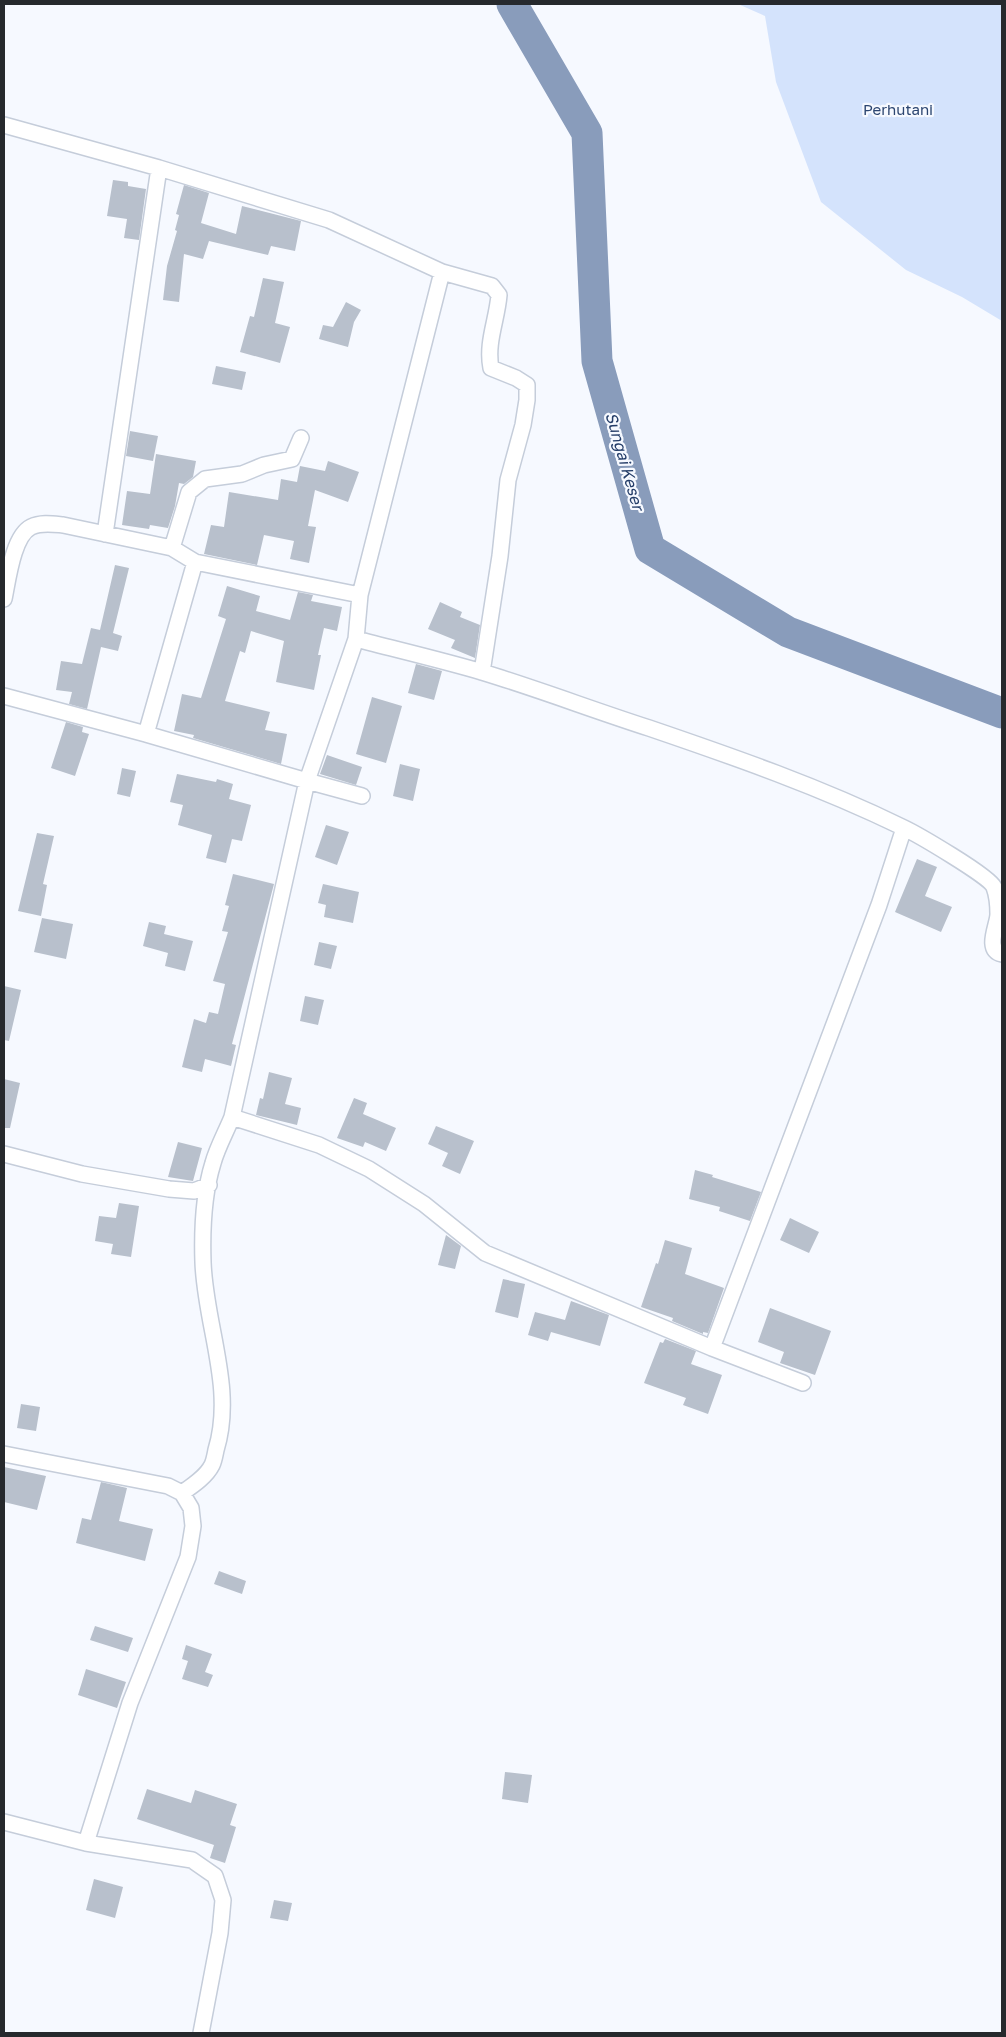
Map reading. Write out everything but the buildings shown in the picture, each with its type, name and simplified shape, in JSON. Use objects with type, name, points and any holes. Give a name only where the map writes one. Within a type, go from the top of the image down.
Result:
[{"type":"street","points":[[4,125],[159,168],[329,220],[442,272],[492,286],[499,296],[497,315],[490,339],[489,355],[491,368],[516,378],[527,385],[527,400],[524,425],[508,480],[500,556],[482,672]]},
{"type":"street","points":[[105,534],[159,168]]},
{"type":"street","points":[[182,1493],[199,1481],[212,1465],[221,1433],[224,1411],[221,1378],[208,1311],[203,1262],[204,1232],[213,1162],[232,1117],[307,781],[356,640],[360,595],[442,272]]},
{"type":"street","points":[[172,548],[190,492],[205,479],[242,474],[264,465],[292,459],[301,438]]},
{"type":"street","points":[[4,599],[18,541],[31,527],[45,524],[63,525],[172,548],[195,562],[360,595]]},
{"type":"street","points":[[146,734],[195,562]]},
{"type":"street","points":[[356,640],[482,672],[717,751],[846,800],[904,828],[976,871],[993,884],[997,896],[998,915],[993,936],[994,948],[1000,953]]},
{"type":"street","points":[[4,696],[146,734],[362,796]]},
{"type":"street","points":[[712,1348],[879,905],[904,828]]},
{"type":"street","points":[[232,1117],[318,1145],[369,1169],[424,1204],[485,1253],[712,1348],[803,1383]]},
{"type":"street","points":[[4,1154],[82,1174],[169,1189],[194,1191],[209,1185]]},
{"type":"street","points":[[4,1454],[168,1486],[182,1493],[191,1508],[193,1526],[188,1557],[130,1703],[86,1843]]},
{"type":"street","points":[[4,1822],[86,1843],[192,1860],[214,1876],[223,1900],[220,1933],[201,2033]]},
{"type":"green space","name":"Perhutani","points":[[738,4],[1002,4],[1002,321],[962,297],[906,270],[821,202],[776,82],[765,16]]},
{"type":"waterway","name":"Sungai Keser","points":[[512,4],[587,133],[597,361],[650,549],[788,632],[1002,713]]}]
